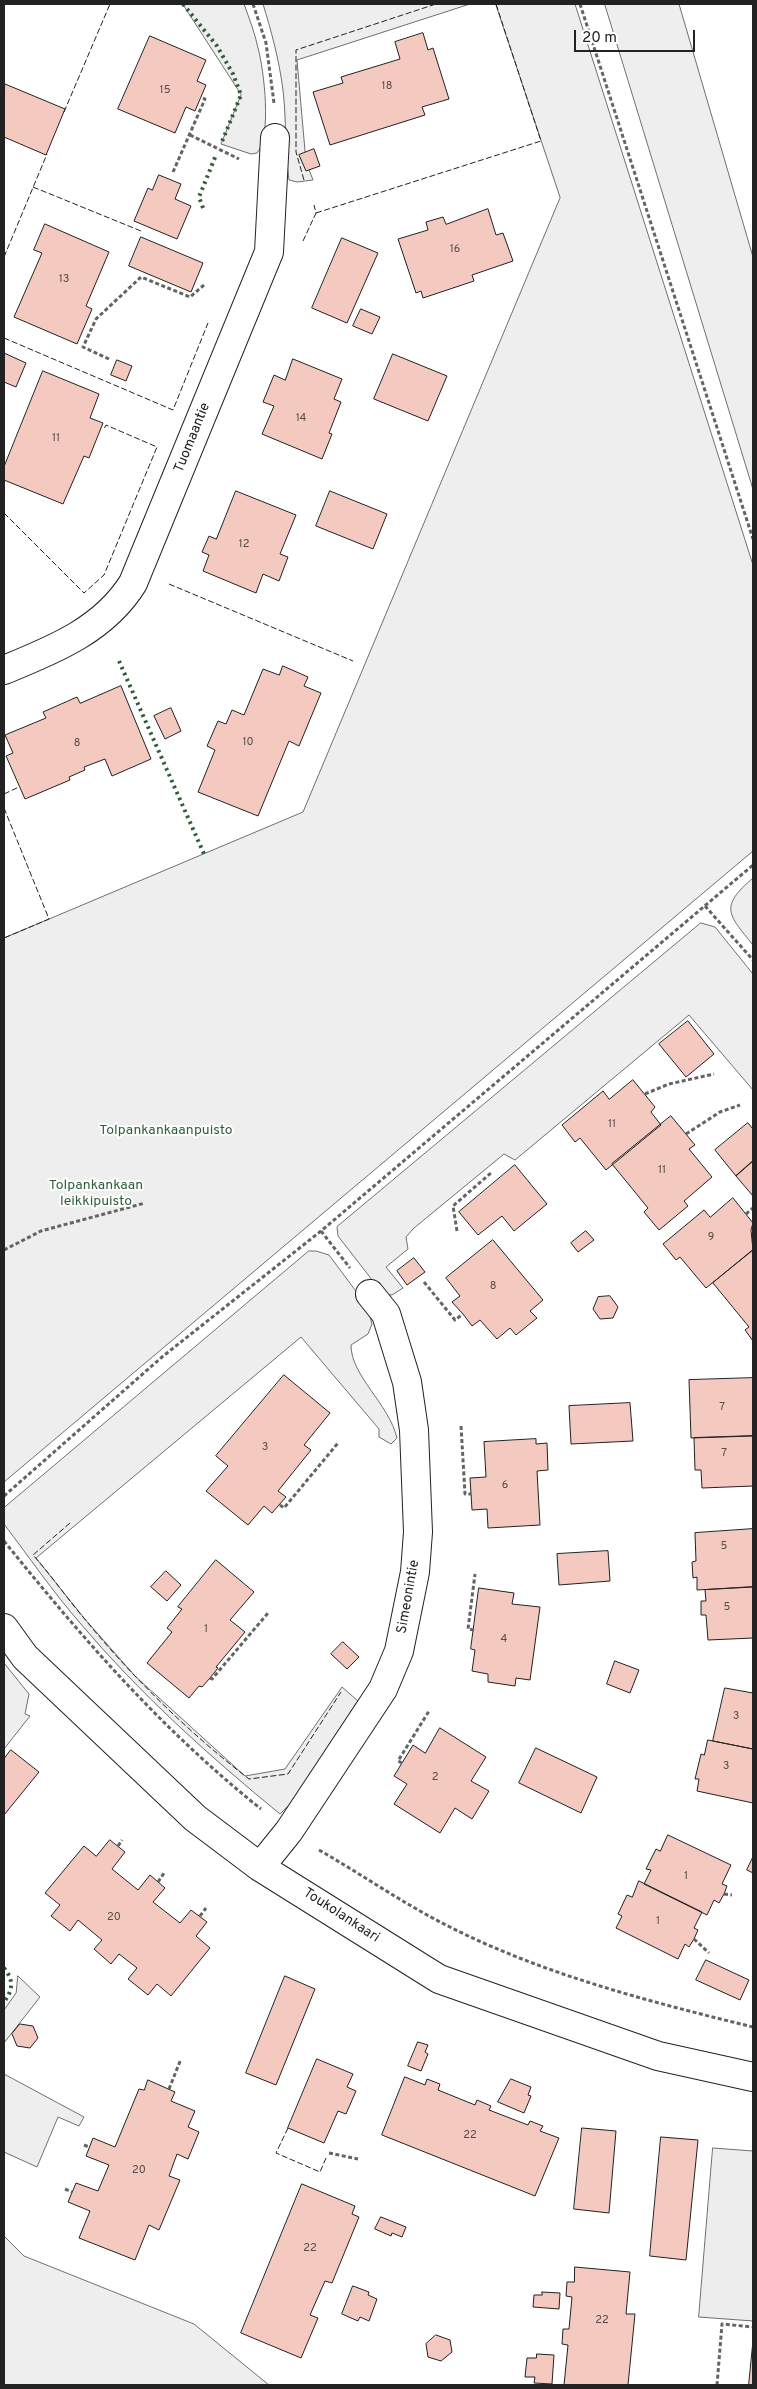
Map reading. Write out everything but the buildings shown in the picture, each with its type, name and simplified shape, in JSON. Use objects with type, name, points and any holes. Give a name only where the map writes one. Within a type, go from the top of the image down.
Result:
[{"type":"street","name":"Tuomaantie","points":[[4,670],[84,633],[127,594],[134,583],[269,252],[275,138]]},
{"type":"street","name":"Simeonintie","points":[[260,1867],[289,1831],[383,1689],[399,1651],[415,1572],[418,1532],[414,1430],[407,1382],[386,1314],[370,1294]]},
{"type":"street","name":"Toukolankaari","points":[[4,1628],[25,1657],[195,1818],[260,1867],[438,1979],[658,2056],[753,2077]]},
{"type":"path","points":[[253,4],[266,44],[274,89],[275,138]]},
{"type":"path","points":[[580,4],[753,539]]},
{"type":"path","points":[[173,172],[205,99],[201,97]]},
{"type":"path","points":[[190,135],[237,157],[271,200]]},
{"type":"path","points":[[109,359],[83,348],[96,318],[141,277],[190,297],[204,285]]},
{"type":"path","points":[[4,1496],[162,1357],[321,1231],[753,865]]},
{"type":"path","points":[[705,906],[753,960]]},
{"type":"path","points":[[645,1094],[668,1084],[714,1074]]},
{"type":"path","points":[[686,1134],[720,1112],[740,1105]]},
{"type":"path","points":[[457,1231],[453,1206],[492,1172]]},
{"type":"path","points":[[4,1250],[41,1231],[145,1203]]},
{"type":"path","points":[[746,1214],[753,1208]]},
{"type":"path","points":[[321,1231],[370,1294]]},
{"type":"path","points":[[424,1282],[456,1320],[462,1314]]},
{"type":"path","points":[[461,1426],[465,1494],[471,1494]]},
{"type":"path","points":[[280,1505],[284,1508],[338,1443]]},
{"type":"path","points":[[4,1541],[74,1628],[177,1738],[289,1831],[444,1924],[554,1972],[640,2000],[753,2027]]},
{"type":"path","points":[[474,1630],[468,1629],[475,1574]]},
{"type":"path","points":[[210,1678],[212,1680],[268,1613]]},
{"type":"path","points":[[402,1763],[398,1761],[428,1711]]},
{"type":"path","points":[[118,1846],[122,1840]]},
{"type":"path","points":[[158,1882],[164,1873]]},
{"type":"path","points":[[724,1894],[732,1894]]},
{"type":"path","points":[[200,1916],[206,1908]]},
{"type":"path","points":[[694,1939],[709,1953]]},
{"type":"path","points":[[169,2089],[181,2059]]},
{"type":"path","points":[[84,2144],[89,2147]]},
{"type":"path","points":[[330,2153],[358,2159]]},
{"type":"path","points":[[65,2189],[72,2192]]},
{"type":"path","points":[[717,2385],[722,2324],[753,2327]]},
{"type":"green space","points":[[183,4],[244,4],[257,42],[264,86],[264,133],[262,145],[257,153],[251,154],[221,144],[241,95]]},
{"type":"green space","points":[[263,4],[470,4],[297,60],[306,162],[313,180],[297,182],[289,180],[282,83],[274,43]]},
{"type":"green space","points":[[496,4],[575,4],[753,565],[753,851],[4,1482],[4,938],[303,812],[560,198]]},
{"type":"green space","points":[[605,4],[679,4],[753,257],[753,489]]},
{"type":"green space","points":[[753,878],[753,945],[733,918],[731,904],[735,896]]},
{"type":"green space","points":[[701,923],[715,927],[753,974],[753,1090],[689,1015],[515,1160],[504,1154],[414,1228],[406,1237],[408,1249],[386,1267],[403,1288],[392,1295],[383,1294],[338,1236],[337,1227]]},
{"type":"green space","points":[[309,1251],[329,1255],[367,1306],[372,1324],[368,1334],[351,1345],[353,1357],[363,1379],[386,1413],[397,1438],[391,1444],[379,1437],[379,1429],[301,1337],[36,1558],[84,1618],[135,1676],[245,1776],[285,1769],[342,1687],[358,1701],[291,1803],[280,1814],[175,1723],[103,1649],[60,1599],[4,1524],[4,1508]]},
{"type":"green space","points":[[4,1663],[29,1694],[25,1714],[30,1716],[4,1749]]},
{"type":"green space","points":[[18,1976],[40,1997],[4,2043],[4,2010],[16,1993]]},
{"type":"green space","points":[[4,2074],[84,2117],[79,2126],[58,2117],[37,2167],[4,2152]]},
{"type":"green space","points":[[4,2236],[24,2256],[194,2324],[269,2385],[4,2385]]},
{"type":"shaded area","points":[[713,2148],[753,2151],[753,2321],[699,2317]]},
{"type":"hedge","points":[[183,4],[217,46],[233,74],[241,95],[221,144]]},
{"type":"hedge","points":[[203,208],[199,197],[216,155]]},
{"type":"hedge","points":[[119,661],[204,854]]},
{"type":"hedge","points":[[4,1968],[11,1981],[11,1989],[4,2002]]},
{"type":"fence","points":[[64,112],[110,4]]},
{"type":"fence","points":[[304,180],[296,152],[296,50],[436,4]]},
{"type":"fence","points":[[316,213],[541,141],[496,4]]},
{"type":"fence","points":[[4,257],[47,154]]},
{"type":"fence","points":[[33,187],[141,231]]},
{"type":"fence","points":[[303,241],[316,213],[314,205]]},
{"type":"fence","points":[[4,338],[173,410],[208,323]]},
{"type":"fence","points":[[4,513],[84,593],[104,575],[157,447],[106,425],[104,429]]},
{"type":"fence","points":[[169,584],[353,661]]},
{"type":"fence","points":[[4,794],[19,787]]},
{"type":"fence","points":[[4,808],[49,919],[4,938]]},
{"type":"fence","points":[[70,1523],[33,1555],[101,1639],[141,1682],[182,1723],[249,1779],[288,1774],[341,1692]]},
{"type":"fence","points":[[288,2128],[276,2153],[320,2172],[326,2158]]},
{"type":"park label","name":"Tolpankankaanpuisto","points":[[166,1131]]},
{"type":"park label","name":"Tolpankankaan leikkipuisto","points":[[96,1194]]}]
